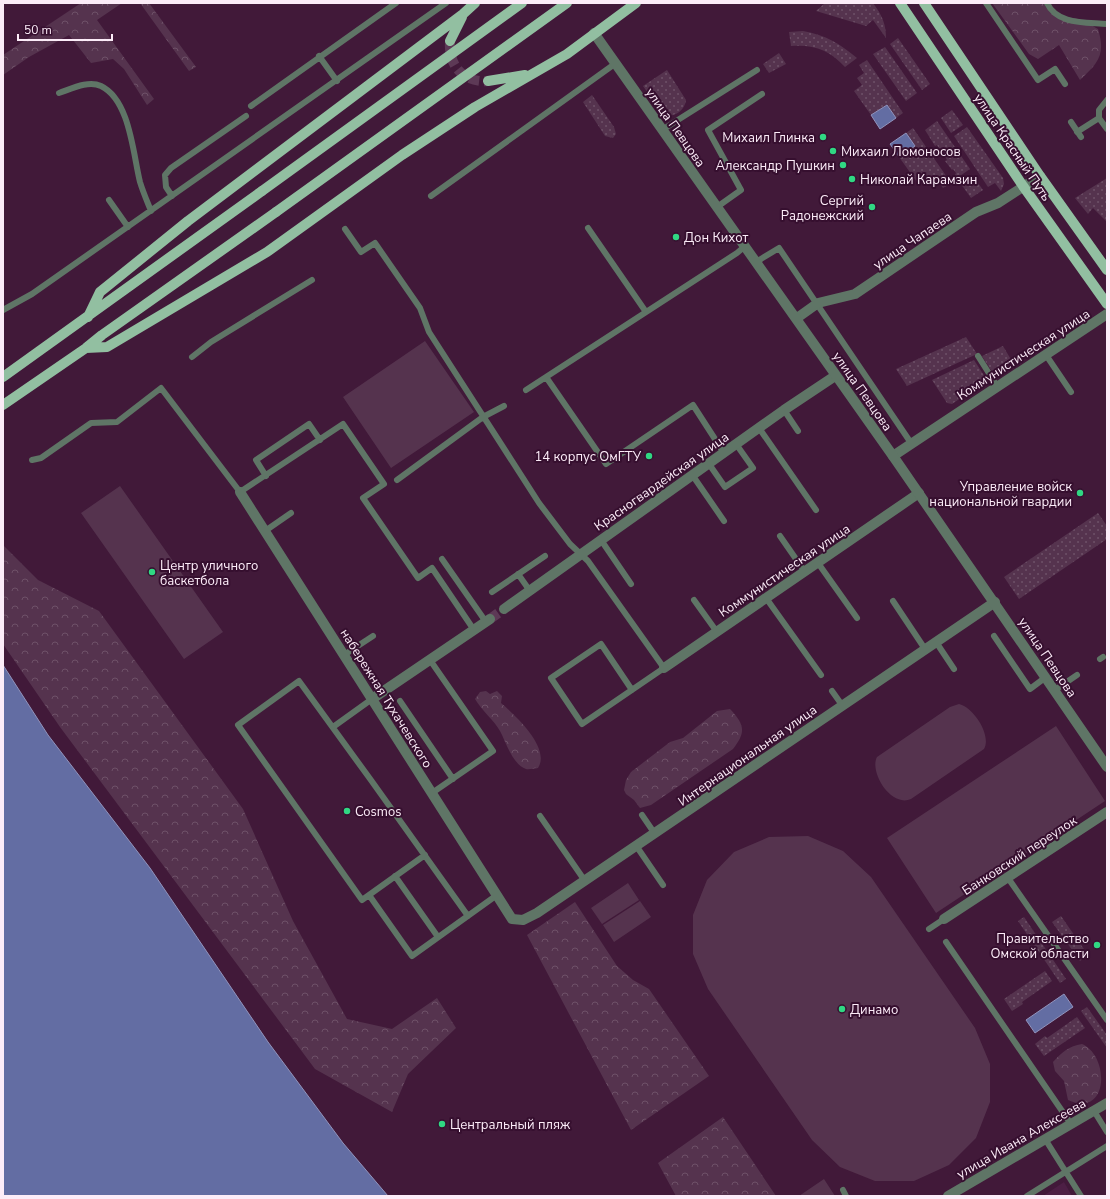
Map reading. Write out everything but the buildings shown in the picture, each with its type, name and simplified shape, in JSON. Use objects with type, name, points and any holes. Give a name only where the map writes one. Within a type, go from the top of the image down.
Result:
[{"type":"main road","points":[[88,316],[100,292],[111,282],[188,221],[463,14],[475,3]]},
{"type":"main road","points":[[3,377],[522,3]]},
{"type":"main road","points":[[3,405],[86,348],[108,330],[276,212],[567,3]]},
{"type":"main road","points":[[86,348],[107,347],[267,252],[455,120],[567,54],[636,3]]},
{"type":"main road","name":"улица Красный Путь","points":[[900,3],[1023,186],[1107,304]]},
{"type":"main road","name":"улица Красный Путь","points":[[924,3],[1040,176],[1107,270]]},
{"type":"main road","points":[[450,41],[463,14]]},
{"type":"main road","points":[[488,81],[502,80],[536,72]]},
{"type":"street","name":"улица Певцова","points":[[594,33],[744,247],[797,318],[835,376],[995,602],[1107,767]]},
{"type":"street","name":"улица Чапаева","points":[[797,318],[818,303],[855,294],[976,212],[998,203],[1040,176]]},
{"type":"street","name":"Коммунистическая улица","points":[[893,456],[1107,314]]},
{"type":"street","name":"Красногвардейская улица","points":[[504,609],[784,410],[835,376]]},
{"type":"street","name":"набережная Тухачевского","points":[[240,492],[512,919]]},
{"type":"street","name":"Коммунистическая улица","points":[[664,668],[919,494]]},
{"type":"street","name":"Интернациональная улица","points":[[512,919],[523,920],[530,917],[637,847],[842,705],[995,602]]},
{"type":"street","points":[[372,699],[488,620]]},
{"type":"street","name":"Банковский переулок","points":[[944,919],[1107,812]]},
{"type":"street","name":"улица Ивана Алексеева","points":[[948,1196],[1107,1103]]},
{"type":"lane","points":[[251,106],[319,56],[396,3]]},
{"type":"lane","points":[[3,310],[32,294],[446,3]]},
{"type":"lane","points":[[986,3],[1038,80],[1055,69],[1065,84]]},
{"type":"lane","points":[[1047,3],[1050,10],[1057,16],[1072,21],[1107,24]]},
{"type":"lane","points":[[319,56],[337,81]]},
{"type":"lane","points":[[431,196],[616,63]]},
{"type":"lane","points":[[662,130],[757,70]]},
{"type":"lane","points":[[60,93],[81,85],[99,85],[111,93],[124,112],[141,183],[151,211]]},
{"type":"lane","points":[[716,207],[741,190],[708,130],[762,94]]},
{"type":"lane","points":[[1107,100],[1099,110],[1099,118],[1107,129]]},
{"type":"lane","points":[[172,196],[166,187],[165,175],[171,168],[246,116]]},
{"type":"lane","points":[[1071,122],[1079,135],[1099,118]]},
{"type":"lane","points":[[109,200],[128,227]]},
{"type":"lane","points":[[588,228],[646,312]]},
{"type":"lane","points":[[345,229],[361,252],[375,243],[420,308],[429,332],[539,503],[570,544],[588,561],[664,668],[632,690],[582,724],[551,678],[601,644],[632,690]]},
{"type":"lane","points":[[526,390],[744,247]]},
{"type":"lane","points":[[756,262],[779,248],[818,303],[911,443]]},
{"type":"lane","points":[[192,357],[211,342],[312,280]]},
{"type":"lane","points":[[1046,355],[1071,392]]},
{"type":"lane","points":[[978,356],[997,386]]},
{"type":"lane","points":[[546,377],[606,464],[693,405],[724,453]]},
{"type":"lane","points":[[32,460],[41,458],[91,424],[116,422],[161,388],[240,492],[343,424],[384,484],[363,498],[418,578],[432,568],[474,630]]},
{"type":"lane","points":[[397,480],[483,417],[504,406]]},
{"type":"lane","points":[[784,410],[798,431]]},
{"type":"lane","points":[[266,476],[256,460],[309,424],[320,440]]},
{"type":"lane","points":[[759,428],[816,510]]},
{"type":"lane","points":[[709,464],[725,487],[753,468],[736,444]]},
{"type":"lane","points":[[693,476],[724,521]]},
{"type":"lane","points":[[265,531],[291,513]]},
{"type":"lane","points":[[780,536],[805,572]]},
{"type":"lane","points":[[601,540],[631,584]]},
{"type":"lane","points":[[492,592],[545,556]]},
{"type":"lane","points":[[442,559],[488,620]]},
{"type":"lane","points":[[818,563],[857,618]]},
{"type":"lane","points":[[518,574],[530,591]]},
{"type":"lane","points":[[766,598],[820,675]]},
{"type":"lane","points":[[694,600],[717,632]]},
{"type":"lane","points":[[893,601],[925,649]]},
{"type":"lane","points":[[344,655],[373,636]]},
{"type":"lane","points":[[994,636],[1030,689],[1046,677]]},
{"type":"lane","points":[[936,642],[954,669]]},
{"type":"lane","points":[[430,660],[493,751],[432,793]]},
{"type":"lane","points":[[1055,690],[1077,675]]},
{"type":"lane","points":[[425,855],[362,900],[238,725],[299,681],[333,727],[425,855],[468,916]]},
{"type":"lane","points":[[832,691],[842,705]]},
{"type":"lane","points":[[333,727],[372,699]]},
{"type":"lane","points":[[400,701],[453,779]]},
{"type":"lane","points":[[642,814],[655,834]]},
{"type":"lane","points":[[540,816],[585,881]]},
{"type":"lane","points":[[637,847],[663,884]]},
{"type":"lane","points":[[395,876],[438,937]]},
{"type":"lane","points":[[1008,878],[1107,1020]]},
{"type":"lane","points":[[368,895],[412,956],[497,895]]},
{"type":"lane","points":[[929,929],[944,919]]},
{"type":"lane","points":[[946,942],[1071,1124]]},
{"type":"lane","points":[[1094,1111],[1107,1132]]},
{"type":"lane","points":[[1045,1139],[1082,1196]]},
{"type":"lane","points":[[1027,1196],[1107,1146]]},
{"type":"shaded area","points":[[1064,1182],[1072,1196],[1043,1196]]},
{"type":"green space","points":[[81,3],[122,3],[97,20],[154,99],[147,105],[124,69],[113,59],[91,63],[69,35],[29,57],[3,75],[3,55]]},
{"type":"green space","points":[[140,3],[149,3],[196,67],[189,71]]},
{"type":"green space","points":[[825,3],[873,3],[883,20],[886,38],[873,20],[866,26],[816,11]]},
{"type":"green space","points":[[992,3],[1044,3],[1051,13],[1058,17],[1073,18],[1086,22],[1098,29],[1101,46],[1099,58],[1092,69],[1080,80],[1059,45],[1038,59],[1029,54]]},
{"type":"green space","points":[[803,31],[819,35],[832,41],[845,48],[857,58],[845,67],[833,56],[821,49],[807,46],[791,46],[789,32]]},
{"type":"green space","points":[[898,38],[930,84],[922,90],[890,44]]},
{"type":"green space","points":[[885,47],[917,93],[906,101],[873,54]]},
{"type":"green space","points":[[779,53],[786,64],[769,73],[763,64]]},
{"type":"green space","points":[[867,60],[903,113],[896,118],[886,105],[871,115],[854,91],[862,85],[857,78],[864,73],[859,65]]},
{"type":"green space","points":[[667,70],[686,100],[684,107],[681,110],[675,114],[664,116],[643,86]]},
{"type":"green space","points":[[592,95],[614,127],[616,134],[613,138],[605,136],[583,102]]},
{"type":"green space","points":[[952,110],[963,125],[951,133],[941,118]]},
{"type":"green space","points":[[937,121],[970,169],[957,178],[955,175],[956,173],[945,161],[947,160],[944,155],[941,155],[937,145],[935,146],[925,130]]},
{"type":"green space","points":[[967,127],[1003,178],[1004,184],[1001,191],[995,183],[988,187],[954,136]]},
{"type":"green space","points":[[913,128],[951,183],[943,188],[937,180],[930,185],[924,177],[917,182],[899,157],[915,146],[906,133]]},
{"type":"green space","points":[[973,176],[983,190],[971,198],[961,184]]},
{"type":"green space","points":[[1107,178],[1107,222],[1093,208],[1088,214],[1075,198]]},
{"type":"green space","points":[[966,337],[977,354],[907,386],[896,369]]},
{"type":"green space","points":[[425,341],[474,412],[391,468],[343,397]]},
{"type":"green space","points":[[1003,346],[1013,363],[994,375],[982,356]]},
{"type":"green space","points":[[974,360],[987,380],[952,404],[947,403],[932,380]]},
{"type":"green space","name":"Центр уличного баскетбола","points":[[120,486],[223,632],[184,659],[81,513]]},
{"type":"green space","points":[[1098,513],[1107,526],[1107,539],[1019,599],[1004,577]]},
{"type":"green space","points":[[3,545],[38,580],[99,611],[243,809],[293,921],[347,1019],[392,1029],[437,998],[456,1028],[408,1074],[392,1112],[315,1069],[60,727],[3,644]]},
{"type":"green space","points":[[486,691],[490,694],[497,691],[502,696],[501,703],[515,715],[530,732],[540,751],[541,760],[538,768],[526,769],[513,758],[500,731],[475,699],[480,692]]},
{"type":"green space","points":[[959,704],[970,710],[980,722],[985,736],[986,743],[984,749],[911,799],[903,800],[889,794],[879,779],[876,771],[875,763],[877,757],[950,707]]},
{"type":"green space","points":[[730,709],[739,720],[742,729],[740,738],[733,749],[651,805],[640,808],[634,800],[626,794],[624,790],[626,780],[631,772],[670,742],[683,738],[717,711]]},
{"type":"green space","points":[[1056,726],[1105,801],[936,913],[887,838]]},
{"type":"green space","name":"Динамо","points":[[808,836],[843,851],[871,877],[975,1028],[990,1064],[990,1102],[976,1138],[949,1165],[914,1181],[875,1181],[840,1167],[812,1140],[708,989],[693,954],[693,915],[707,880],[734,852],[769,837]]},
{"type":"green space","points":[[628,883],[639,900],[602,924],[591,908]]},
{"type":"green space","points":[[640,901],[651,917],[614,942],[603,925]]},
{"type":"green space","points":[[575,902],[617,966],[633,980],[649,989],[709,1076],[631,1130],[527,935]]},
{"type":"green space","points":[[1061,916],[1088,955],[1080,961],[1052,922]]},
{"type":"green space","points":[[1024,917],[1066,979],[1060,983],[1018,921]]},
{"type":"green space","points":[[1045,971],[1052,981],[1012,1011],[1004,999]]},
{"type":"green space","points":[[1087,1007],[1107,1035],[1107,1048],[1081,1011]]},
{"type":"green space","points":[[1077,1017],[1085,1028],[1044,1056],[1035,1044],[1045,1036],[1047,1038]]},
{"type":"green space","points":[[1082,1044],[1091,1051],[1097,1060],[1101,1072],[1101,1084],[1098,1094],[1091,1101],[1082,1104],[1068,1100],[1064,1081],[1055,1071],[1053,1062],[1066,1050],[1073,1046]]},
{"type":"green space","points":[[723,1117],[776,1196],[676,1196],[658,1163]]},
{"type":"green space","points":[[824,1179],[835,1196],[799,1196]]},
{"type":"water","points":[[887,105],[896,118],[880,129],[871,115]]},
{"type":"water","points":[[906,133],[915,146],[899,157],[890,144]]},
{"type":"water","points":[[3,665],[48,735],[150,868],[268,1042],[343,1143],[388,1196],[3,1196]]},
{"type":"water","points":[[1064,994],[1073,1007],[1035,1033],[1026,1020]]},
{"type":"tunnel","points":[[450,41],[452,58],[459,71],[464,76],[471,79],[488,81]]},
{"type":"tunnel","points":[[490,619],[504,609]]},
{"type":"place","name":"Михаил Глинка","points":[[823,137]]},
{"type":"place","name":"Михаил Ломоносов","points":[[833,151]]},
{"type":"place","name":"Александр Пушкин","points":[[843,165]]},
{"type":"place","name":"Николай Карамзин","points":[[852,179]]},
{"type":"place","name":"Сергий Радонежский","points":[[872,207]]},
{"type":"place","name":"Дон Кихот","points":[[676,237]]},
{"type":"place","name":"14 корпус ОмГТУ","points":[[649,456]]},
{"type":"place","name":"Управление войск национальной гвардии","points":[[1080,493]]},
{"type":"place","name":"Центр уличного баскетбола","points":[[152,572]]},
{"type":"place","name":"Cosmos","points":[[347,811]]},
{"type":"place","name":"Правительство Омской области","points":[[1097,945]]},
{"type":"place","name":"Динамо","points":[[842,1009]]},
{"type":"place","name":"Центральный пляж","points":[[442,1124]]}]
